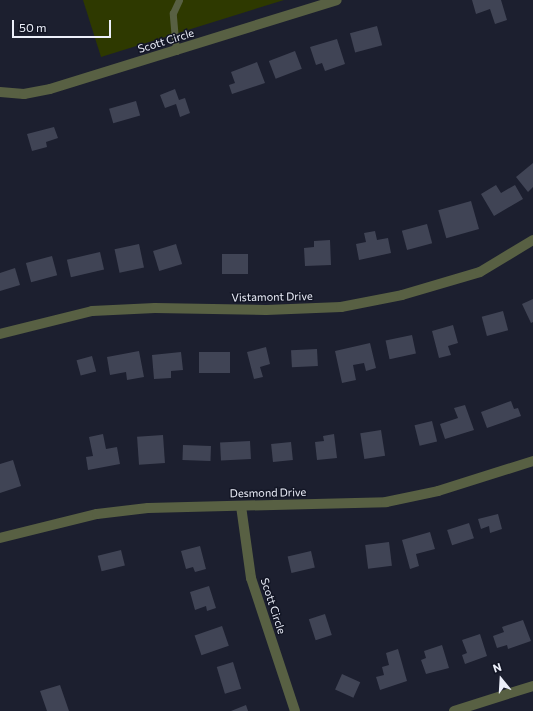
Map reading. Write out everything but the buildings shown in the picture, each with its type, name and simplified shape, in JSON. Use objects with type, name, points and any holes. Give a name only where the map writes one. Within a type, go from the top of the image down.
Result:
[{"type":"street","name":"Scott Circle","points":[[0,92],[38,92],[338,0]]},
{"type":"street","name":"Vistamont Drive","points":[[0,334],[92,311],[155,308],[266,310],[341,307],[402,295],[480,272],[533,240]]},
{"type":"street","name":"Desmond Drive","points":[[0,538],[46,525],[122,511],[180,506],[386,502],[438,492],[533,461]]},
{"type":"street","name":"Scott Circle","points":[[241,506],[251,578],[295,711]]},
{"type":"street","points":[[454,711],[533,686]]},
{"type":"lane","points":[[176,50],[172,13],[179,0]]},
{"type":"green space","points":[[83,0],[284,0],[101,57]]}]
